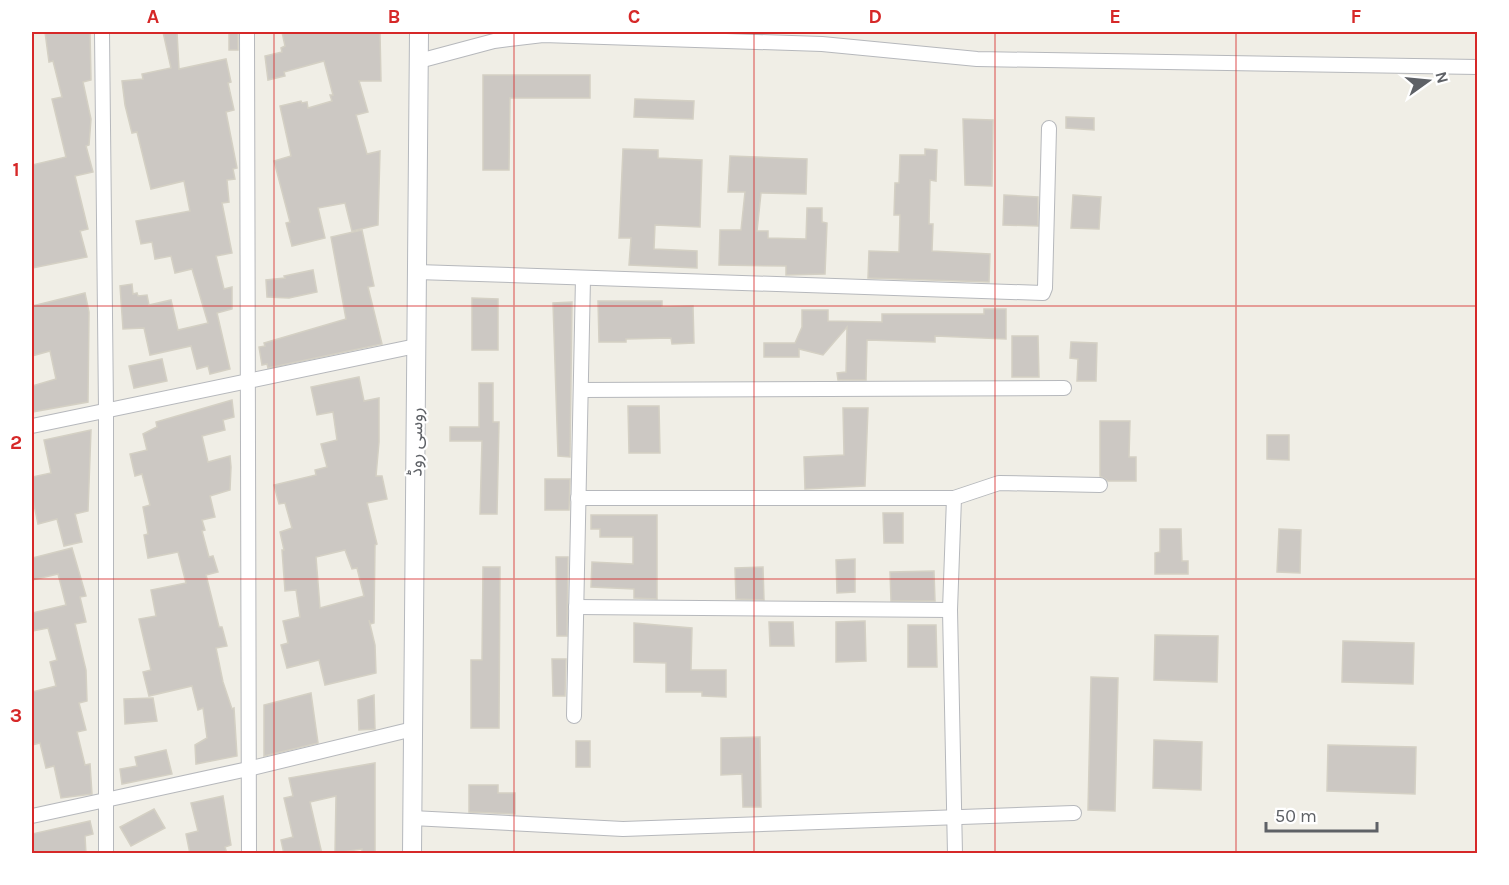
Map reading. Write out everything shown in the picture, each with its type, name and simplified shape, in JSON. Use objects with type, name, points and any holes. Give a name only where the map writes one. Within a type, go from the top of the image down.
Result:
[{"type":"main road","name":"روسی روڈ","points":[[412,854],[419,32]]},
{"type":"street","points":[[102,32],[106,409],[106,854]]},
{"type":"street","points":[[247,32],[249,854]]},
{"type":"street","points":[[419,61],[494,41],[543,35],[822,44],[977,59],[1478,67]]},
{"type":"street","points":[[417,272],[1043,293],[1049,128]]},
{"type":"street","points":[[574,716],[583,278]]},
{"type":"street","points":[[32,426],[416,346]]},
{"type":"street","points":[[581,390],[1064,388]]},
{"type":"street","points":[[578,498],[954,498],[999,483],[1100,485]]},
{"type":"street","points":[[954,498],[950,610],[955,854]]},
{"type":"street","points":[[576,607],[950,610]]},
{"type":"street","points":[[32,816],[248,769],[413,729]]},
{"type":"street","points":[[412,818],[623,829],[1074,813]]},
{"type":"building","points":[[45,32],[90,32],[91,80],[83,82],[91,119],[89,145],[86,146],[93,172],[75,176],[88,229],[80,231],[87,257],[32,268],[32,165],[66,157],[52,99],[62,97],[53,61],[49,62]]},
{"type":"building","points":[[163,32],[177,32],[179,69],[226,59],[231,82],[228,83],[234,110],[226,112],[237,168],[233,169],[235,179],[227,180],[229,202],[222,203],[232,253],[216,256],[224,289],[232,287],[232,309],[217,313],[230,369],[210,374],[208,366],[197,369],[191,346],[150,355],[144,328],[123,329],[120,286],[132,284],[133,294],[147,295],[149,305],[171,300],[178,330],[208,323],[192,269],[175,273],[171,256],[155,259],[152,242],[141,244],[136,221],[190,211],[184,181],[151,189],[137,132],[132,133],[125,105],[122,81],[143,79],[142,74],[171,68]]},
{"type":"building","points":[[238,32],[238,50],[229,50],[229,33]]},
{"type":"building","points":[[282,32],[380,32],[381,81],[359,81],[368,112],[356,115],[367,154],[380,151],[378,225],[352,231],[345,203],[318,208],[325,238],[292,246],[286,223],[290,222],[274,161],[291,156],[280,106],[301,101],[302,103],[307,102],[308,108],[332,101],[330,95],[333,95],[324,61],[284,72],[285,76],[268,80],[265,56],[282,52],[281,48],[285,46]]},
{"type":"building","points":[[483,75],[590,75],[590,98],[510,98],[509,170],[483,170]]},
{"type":"building","points":[[635,99],[694,101],[693,119],[634,117]]},
{"type":"building","points":[[1066,117],[1094,118],[1094,130],[1066,128]]},
{"type":"building","points":[[963,119],[993,120],[992,186],[965,185]]},
{"type":"building","points":[[623,149],[658,150],[658,158],[702,160],[700,227],[655,225],[654,249],[697,251],[697,268],[629,265],[631,238],[619,238]]},
{"type":"building","points":[[925,149],[937,150],[936,181],[930,180],[929,224],[933,224],[932,251],[990,254],[989,282],[868,278],[869,251],[899,252],[900,215],[894,215],[895,183],[899,183],[900,155],[925,155]]},
{"type":"building","points":[[730,156],[807,159],[806,194],[761,193],[757,231],[768,231],[768,238],[806,239],[807,208],[822,208],[822,222],[827,223],[825,274],[786,275],[786,266],[719,265],[720,230],[741,230],[745,192],[728,192]]},
{"type":"building","points":[[1004,195],[1038,197],[1038,226],[1003,225]]},
{"type":"building","points":[[1073,195],[1101,197],[1099,229],[1071,228]]},
{"type":"building","points":[[362,230],[374,286],[368,287],[382,344],[268,368],[267,364],[262,365],[259,347],[265,346],[264,343],[346,319],[331,237]]},
{"type":"building","points":[[313,270],[317,292],[289,298],[267,297],[266,280],[285,278],[284,276]]},
{"type":"building","points":[[85,293],[89,312],[88,402],[32,412],[32,386],[56,379],[50,351],[32,356],[32,306]]},
{"type":"building","points":[[472,298],[498,299],[498,350],[472,350]]},
{"type":"building","points":[[598,301],[662,301],[662,307],[693,306],[694,343],[672,344],[671,338],[599,342]]},
{"type":"building","points":[[572,302],[570,457],[558,456],[553,303]]},
{"type":"building","points":[[984,309],[1006,309],[1006,339],[935,336],[935,342],[867,340],[866,380],[838,380],[837,373],[846,372],[847,327],[823,355],[799,349],[799,357],[764,357],[764,343],[795,343],[802,327],[802,310],[828,310],[828,321],[882,322],[882,314],[984,314]]},
{"type":"building","points":[[1012,336],[1038,336],[1039,377],[1012,377]]},
{"type":"building","points":[[1071,342],[1097,343],[1096,381],[1077,381],[1078,359],[1070,358]]},
{"type":"building","points":[[162,359],[167,381],[134,388],[129,366]]},
{"type":"building","points":[[359,377],[364,401],[379,398],[376,476],[382,476],[387,499],[367,503],[377,544],[375,545],[374,623],[370,624],[369,620],[375,645],[376,673],[325,685],[319,660],[287,668],[281,645],[288,643],[283,621],[300,617],[296,590],[285,591],[282,550],[284,550],[280,532],[292,528],[285,503],[279,504],[274,485],[316,475],[315,470],[327,467],[321,444],[337,440],[333,412],[317,415],[311,387]],"holes":[[[345,550],[352,569],[357,568],[364,596],[320,608],[316,557]]]},
{"type":"building","points":[[479,383],[493,383],[493,422],[499,422],[497,514],[480,514],[482,441],[450,441],[450,427],[479,427]]},
{"type":"building","points":[[232,400],[234,417],[223,420],[225,430],[202,436],[208,462],[230,456],[231,467],[230,490],[210,496],[215,517],[202,520],[205,530],[202,531],[209,557],[213,556],[218,572],[206,575],[219,627],[222,627],[227,646],[216,648],[223,682],[232,709],[234,708],[237,756],[196,764],[195,745],[207,738],[203,708],[198,710],[192,686],[149,696],[143,672],[151,670],[139,619],[156,616],[151,590],[186,583],[178,552],[148,558],[144,535],[148,534],[143,507],[150,505],[142,474],[135,476],[130,454],[147,450],[143,434],[157,427],[156,422]]},
{"type":"building","points":[[628,406],[659,406],[660,453],[629,453]]},
{"type":"building","points":[[843,408],[868,408],[865,486],[805,489],[804,457],[844,455]]},
{"type":"building","points":[[1100,421],[1130,421],[1129,457],[1136,457],[1136,481],[1108,481],[1100,476]]},
{"type":"building","points":[[91,430],[88,511],[75,514],[82,542],[64,546],[57,519],[38,524],[32,495],[32,477],[51,473],[44,440]]},
{"type":"building","points":[[1267,435],[1289,435],[1289,460],[1267,459]]},
{"type":"building","points":[[545,479],[570,479],[569,510],[545,510]]},
{"type":"building","points":[[883,513],[903,513],[903,543],[884,543]]},
{"type":"building","points":[[591,515],[657,515],[657,599],[634,598],[634,589],[591,587],[592,562],[633,564],[633,537],[600,537],[600,529],[591,529]]},
{"type":"building","points":[[1160,529],[1181,529],[1182,561],[1188,561],[1188,574],[1155,574],[1155,553],[1160,552]]},
{"type":"building","points":[[1279,529],[1301,530],[1300,573],[1277,572]]},
{"type":"building","points":[[72,548],[86,596],[80,597],[86,622],[75,624],[86,670],[87,701],[79,703],[86,730],[77,732],[85,765],[90,764],[92,794],[61,798],[54,766],[46,768],[40,743],[32,745],[32,692],[56,686],[50,662],[57,660],[48,628],[32,631],[32,613],[66,605],[58,574],[32,580],[32,558]]},
{"type":"building","points":[[556,557],[568,557],[567,636],[557,636]]},
{"type":"building","points":[[855,559],[855,592],[837,593],[836,560]]},
{"type":"building","points":[[483,567],[500,567],[499,728],[471,728],[471,660],[482,660]]},
{"type":"building","points":[[763,567],[764,600],[736,599],[735,568]]},
{"type":"building","points":[[934,571],[935,601],[891,601],[890,572]]},
{"type":"building","points":[[865,621],[866,661],[836,662],[836,622]]},
{"type":"building","points":[[769,622],[793,622],[794,646],[770,646]]},
{"type":"building","points":[[634,623],[692,628],[691,670],[726,670],[726,697],[702,696],[702,692],[666,692],[666,663],[634,662]]},
{"type":"building","points":[[908,625],[936,625],[937,667],[908,667]]},
{"type":"building","points":[[1155,635],[1218,636],[1217,682],[1154,680]]},
{"type":"building","points":[[1343,641],[1414,643],[1413,684],[1342,682]]},
{"type":"building","points":[[552,659],[566,659],[565,696],[553,696]]},
{"type":"building","points":[[1091,677],[1118,678],[1115,811],[1088,810]]},
{"type":"building","points":[[311,693],[318,743],[264,756],[264,705]]},
{"type":"building","points":[[374,695],[375,729],[359,730],[358,700]]},
{"type":"building","points":[[153,698],[157,721],[125,724],[124,699]]},
{"type":"building","points":[[760,737],[761,807],[743,807],[742,774],[721,775],[721,738]]},
{"type":"building","points":[[1154,740],[1202,742],[1201,790],[1153,788]]},
{"type":"building","points":[[576,741],[590,741],[590,767],[576,767]]},
{"type":"building","points":[[1328,745],[1416,747],[1415,794],[1327,791]]},
{"type":"building","points":[[166,750],[172,774],[122,784],[120,769],[137,766],[135,757]]},
{"type":"building","points":[[375,763],[375,854],[362,854],[362,849],[335,853],[336,796],[310,802],[322,854],[284,854],[281,840],[293,837],[284,798],[293,796],[289,778]]},
{"type":"building","points":[[469,785],[498,785],[498,793],[515,793],[515,814],[469,812]]},
{"type":"building","points":[[223,796],[231,845],[225,847],[227,854],[190,854],[186,834],[198,831],[191,803]]},
{"type":"building","points":[[154,809],[165,828],[131,846],[120,827]]},
{"type":"building","points":[[90,821],[93,834],[85,836],[86,854],[32,854],[32,834]]}]
